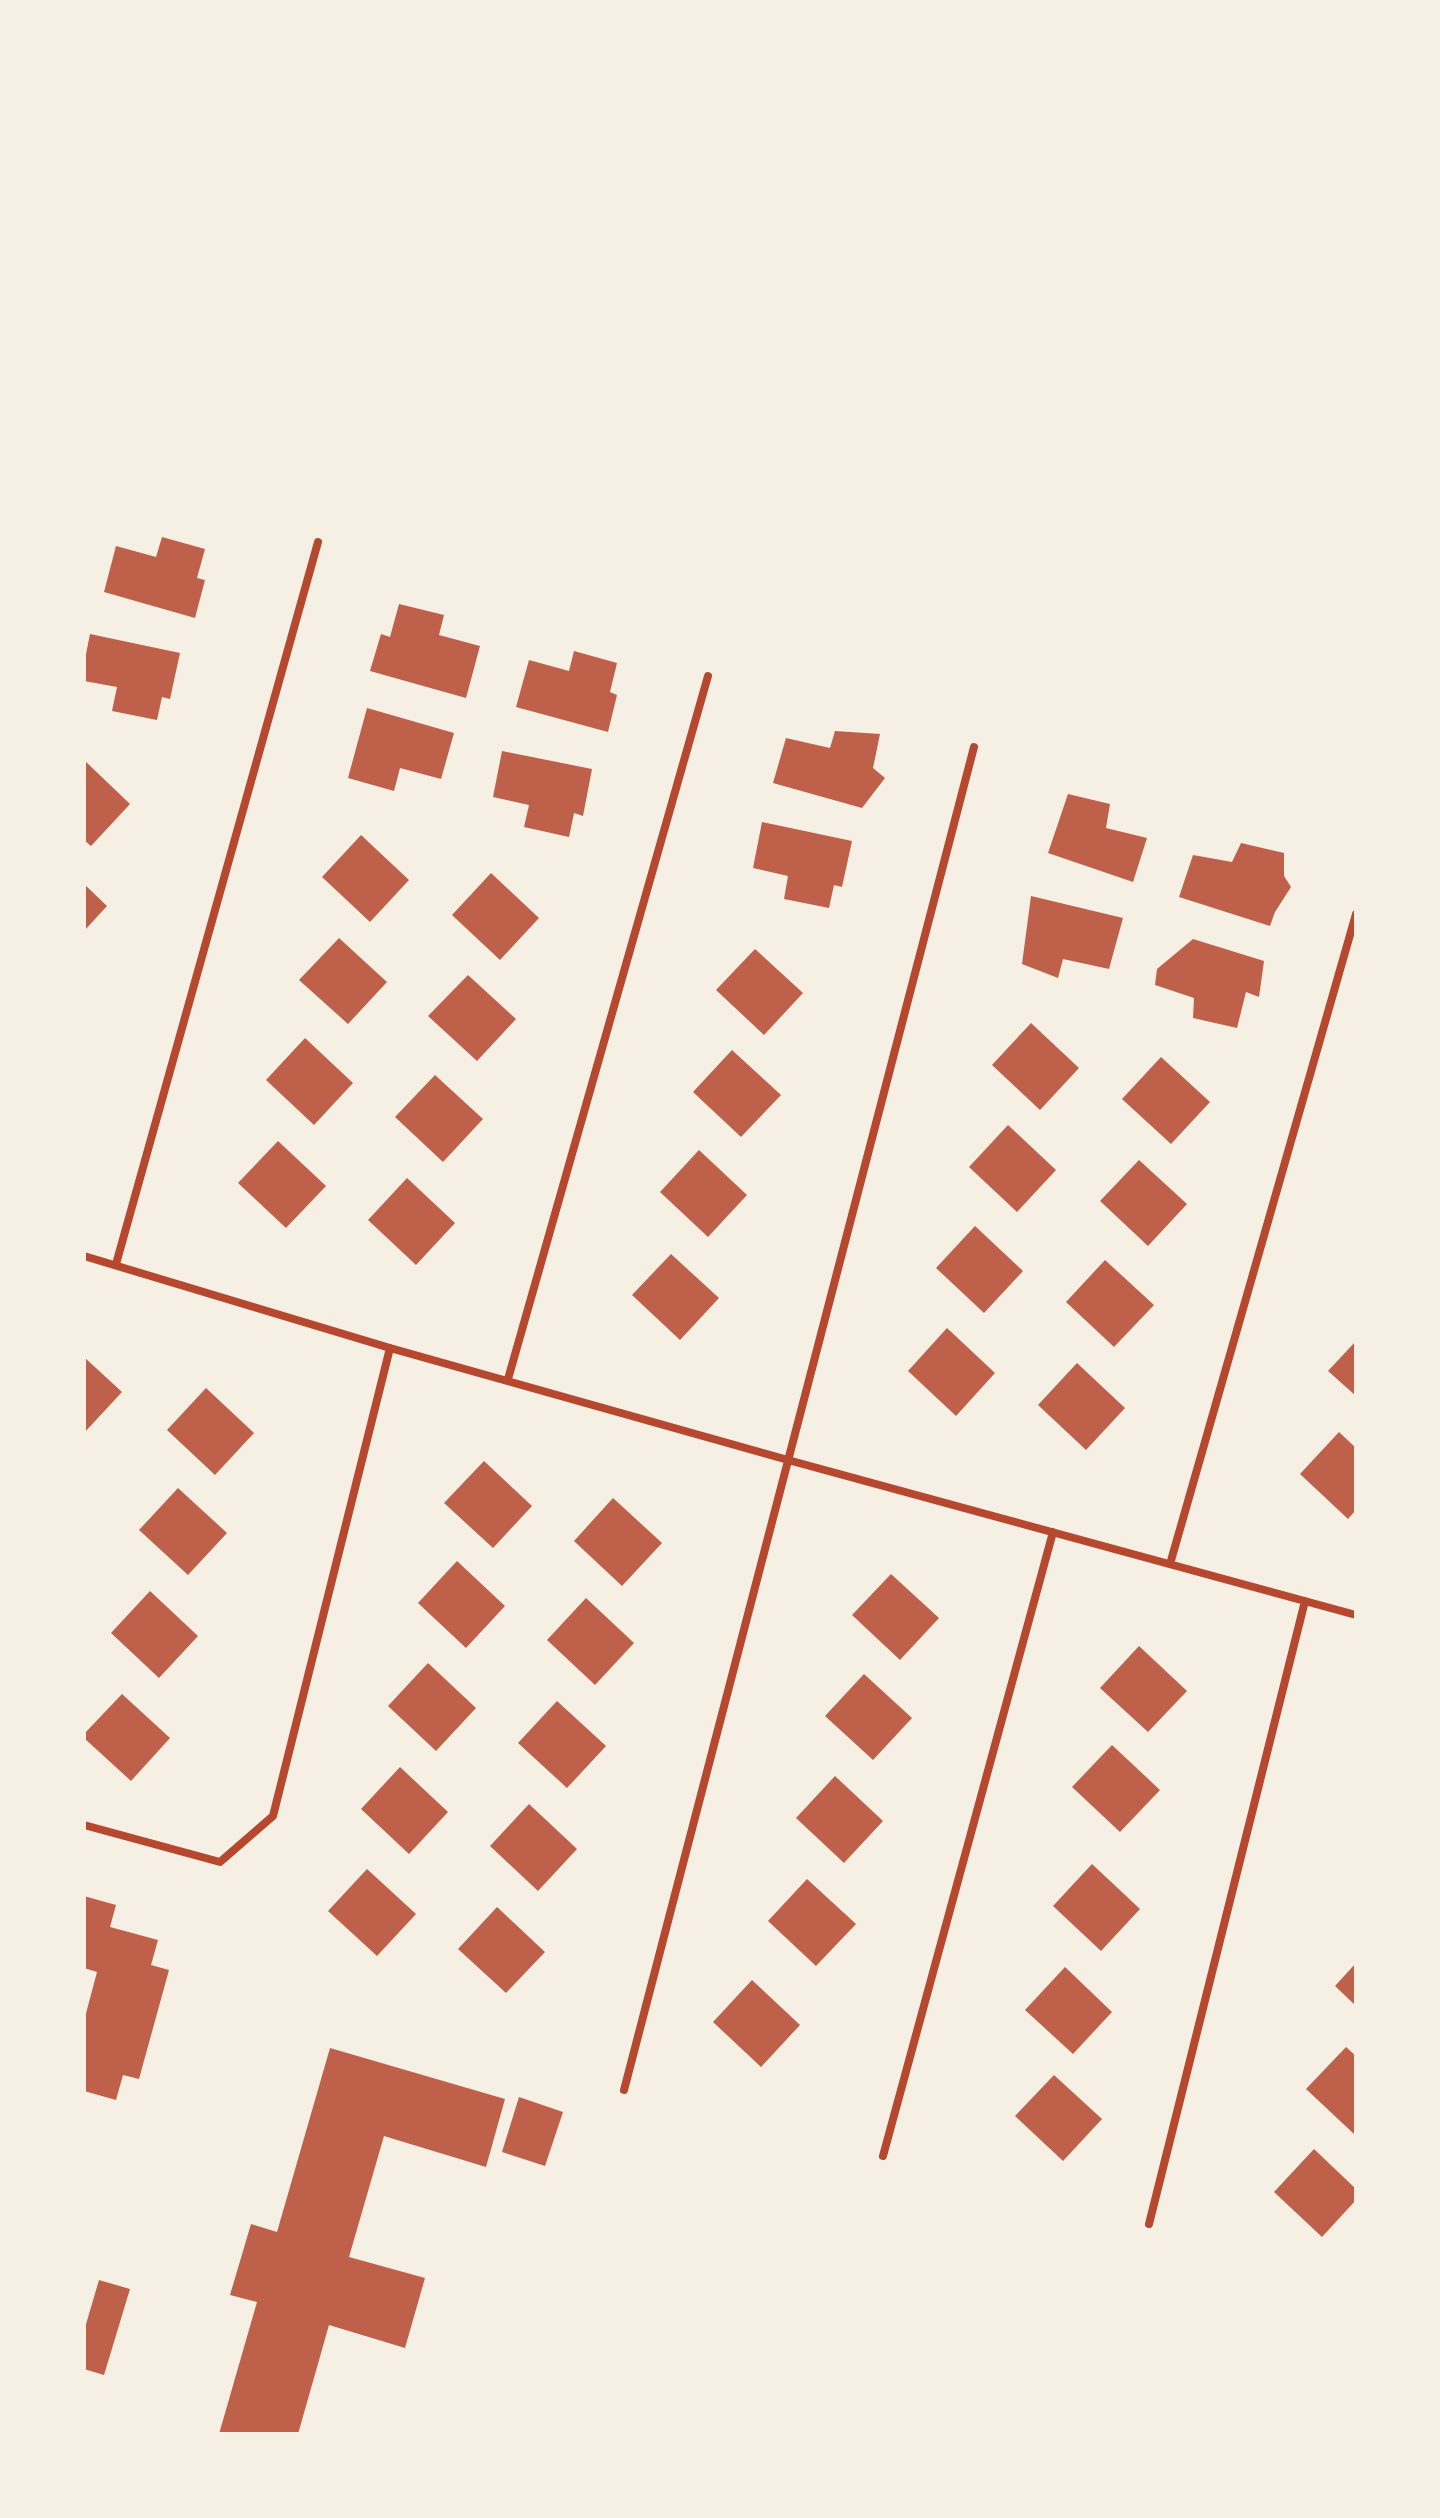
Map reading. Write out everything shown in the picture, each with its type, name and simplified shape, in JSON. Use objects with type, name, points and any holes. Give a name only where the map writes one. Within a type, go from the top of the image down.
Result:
[{"type":"street","points":[[116,1264],[318,542]]},
{"type":"street","points":[[508,1379],[708,676]]},
{"type":"street","points":[[624,2090],[974,747]]},
{"type":"street","points":[[1170,1564],[1356,914]]},
{"type":"street","points":[[84,1256],[390,1348],[1356,1615]]},
{"type":"street","points":[[84,1825],[220,1862],[273,1816],[390,1348]]},
{"type":"street","points":[[883,2156],[1053,1532]]},
{"type":"street","points":[[1149,2224],[1305,1601]]},
{"type":"building","points":[[162,537],[205,549],[197,578],[205,580],[195,618],[104,592],[116,546],[156,557]]},
{"type":"building","points":[[399,604],[444,615],[439,635],[480,646],[466,698],[370,671],[381,634],[390,637]]},
{"type":"building","points":[[90,634],[180,653],[170,699],[162,697],[157,720],[112,711],[117,687],[84,681]]},
{"type":"building","points":[[574,651],[617,663],[610,692],[617,695],[608,732],[516,707],[529,660],[569,671]]},
{"type":"building","points":[[367,708],[454,733],[441,779],[400,768],[394,791],[348,778]]},
{"type":"building","points":[[835,731],[880,734],[873,768],[885,778],[862,808],[773,783],[786,738],[830,748]]},
{"type":"building","points":[[502,751],[592,769],[583,816],[574,813],[569,837],[524,827],[529,805],[493,797]]},
{"type":"building","points":[[84,760],[130,804],[91,846],[84,840]]},
{"type":"building","points":[[1068,794],[1110,804],[1106,828],[1147,838],[1133,882],[1048,853]]},
{"type":"building","points":[[762,822],[852,841],[842,887],[834,885],[829,908],[784,899],[788,876],[753,868]]},
{"type":"building","points":[[361,835],[409,880],[370,922],[322,877]]},
{"type":"building","points":[[1241,843],[1284,853],[1284,876],[1291,887],[1270,926],[1179,897],[1193,855],[1232,862]]},
{"type":"building","points":[[491,873],[539,918],[500,960],[452,915]]},
{"type":"building","points":[[84,884],[107,906],[84,931]]},
{"type":"building","points":[[1031,896],[1123,918],[1109,969],[1063,959],[1058,978],[1022,964]]},
{"type":"building","points":[[339,938],[387,982],[348,1024],[299,980]]},
{"type":"building","points":[[1193,939],[1264,961],[1259,997],[1246,992],[1237,1028],[1193,1018],[1194,998],[1155,985],[1157,969]]},
{"type":"building","points":[[755,949],[803,993],[764,1035],[716,990]]},
{"type":"building","points":[[468,975],[516,1019],[477,1061],[428,1016]]},
{"type":"building","points":[[1031,1023],[1079,1068],[1040,1110],[992,1065]]},
{"type":"building","points":[[305,1038],[353,1083],[314,1125],[266,1080]]},
{"type":"building","points":[[732,1050],[781,1095],[741,1137],[693,1092]]},
{"type":"building","points":[[1161,1057],[1210,1102],[1171,1144],[1122,1099]]},
{"type":"building","points":[[435,1075],[483,1119],[443,1162],[395,1117]]},
{"type":"building","points":[[1008,1125],[1056,1170],[1017,1212],[969,1167]]},
{"type":"building","points":[[278,1141],[326,1186],[286,1228],[238,1183]]},
{"type":"building","points":[[699,1150],[747,1195],[708,1237],[660,1192]]},
{"type":"building","points":[[1139,1160],[1187,1204],[1148,1246],[1100,1201]]},
{"type":"building","points":[[407,1178],[455,1223],[416,1265],[368,1220]]},
{"type":"building","points":[[975,1226],[1023,1271],[984,1313],[936,1268]]},
{"type":"building","points":[[671,1254],[719,1298],[680,1340],[632,1295]]},
{"type":"building","points":[[1105,1260],[1154,1305],[1114,1347],[1066,1302]]},
{"type":"building","points":[[947,1328],[995,1373],[956,1416],[908,1371]]},
{"type":"building","points":[[1356,1341],[1356,1396],[1328,1371]]},
{"type":"building","points":[[84,1357],[122,1392],[84,1433]]},
{"type":"building","points":[[1077,1363],[1125,1408],[1086,1450],[1038,1405]]},
{"type":"building","points":[[206,1388],[254,1433],[215,1475],[167,1430]]},
{"type":"building","points":[[1339,1432],[1356,1448],[1356,1510],[1348,1519],[1300,1474]]},
{"type":"building","points":[[484,1461],[532,1506],[493,1548],[444,1503]]},
{"type":"building","points":[[178,1488],[227,1533],[188,1575],[139,1530]]},
{"type":"building","points":[[613,1498],[662,1543],[622,1586],[574,1541]]},
{"type":"building","points":[[457,1561],[505,1606],[466,1648],[418,1603]]},
{"type":"building","points":[[891,1574],[939,1618],[900,1660],[852,1615]]},
{"type":"building","points":[[150,1591],[198,1636],[159,1678],[111,1633]]},
{"type":"building","points":[[586,1598],[634,1643],[595,1685],[547,1640]]},
{"type":"building","points":[[1139,1646],[1187,1691],[1148,1732],[1100,1688]]},
{"type":"building","points":[[428,1663],[476,1708],[436,1751],[388,1706]]},
{"type":"building","points":[[864,1674],[912,1718],[873,1760],[825,1716]]},
{"type":"building","points":[[122,1694],[170,1738],[131,1781],[84,1738],[84,1734]]},
{"type":"building","points":[[557,1701],[606,1746],[567,1788],[518,1743]]},
{"type":"building","points":[[1112,1745],[1160,1790],[1120,1832],[1072,1787]]},
{"type":"building","points":[[400,1767],[448,1812],[409,1854],[361,1809]]},
{"type":"building","points":[[835,1776],[883,1821],[844,1863],[796,1818]]},
{"type":"building","points":[[529,1804],[577,1849],[538,1891],[490,1846]]},
{"type":"building","points":[[1092,1864],[1140,1909],[1101,1951],[1053,1906]]},
{"type":"building","points":[[367,1869],[416,1914],[377,1956],[328,1911]]},
{"type":"building","points":[[807,1879],[856,1924],[816,1966],[768,1921]]},
{"type":"building","points":[[84,1896],[116,1905],[110,1927],[158,1940],[151,1965],[169,1970],[139,2079],[123,2075],[116,2100],[84,2091],[84,2021],[97,1972],[84,1968]]},
{"type":"building","points":[[497,1907],[545,1952],[506,1993],[458,1949]]},
{"type":"building","points":[[1356,1963],[1356,2006],[1335,1986]]},
{"type":"building","points":[[1065,1967],[1112,2012],[1073,2054],[1025,2010]]},
{"type":"building","points":[[752,1980],[800,2025],[761,2067],[713,2022]]},
{"type":"building","points":[[1346,2047],[1356,2056],[1354,2134],[1306,2089]]},
{"type":"building","points":[[330,2048],[505,2099],[486,2167],[384,2136],[349,2257],[425,2278],[405,2348],[329,2325],[298,2434],[219,2434],[257,2302],[230,2295],[251,2224],[277,2232]]},
{"type":"building","points":[[1054,2075],[1102,2119],[1063,2161],[1015,2116]]},
{"type":"building","points":[[519,2097],[563,2112],[545,2166],[502,2152]]},
{"type":"building","points":[[1314,2149],[1356,2189],[1356,2200],[1322,2237],[1274,2192]]},
{"type":"building","points":[[99,2280],[130,2289],[104,2375],[84,2369],[84,2331]]}]
